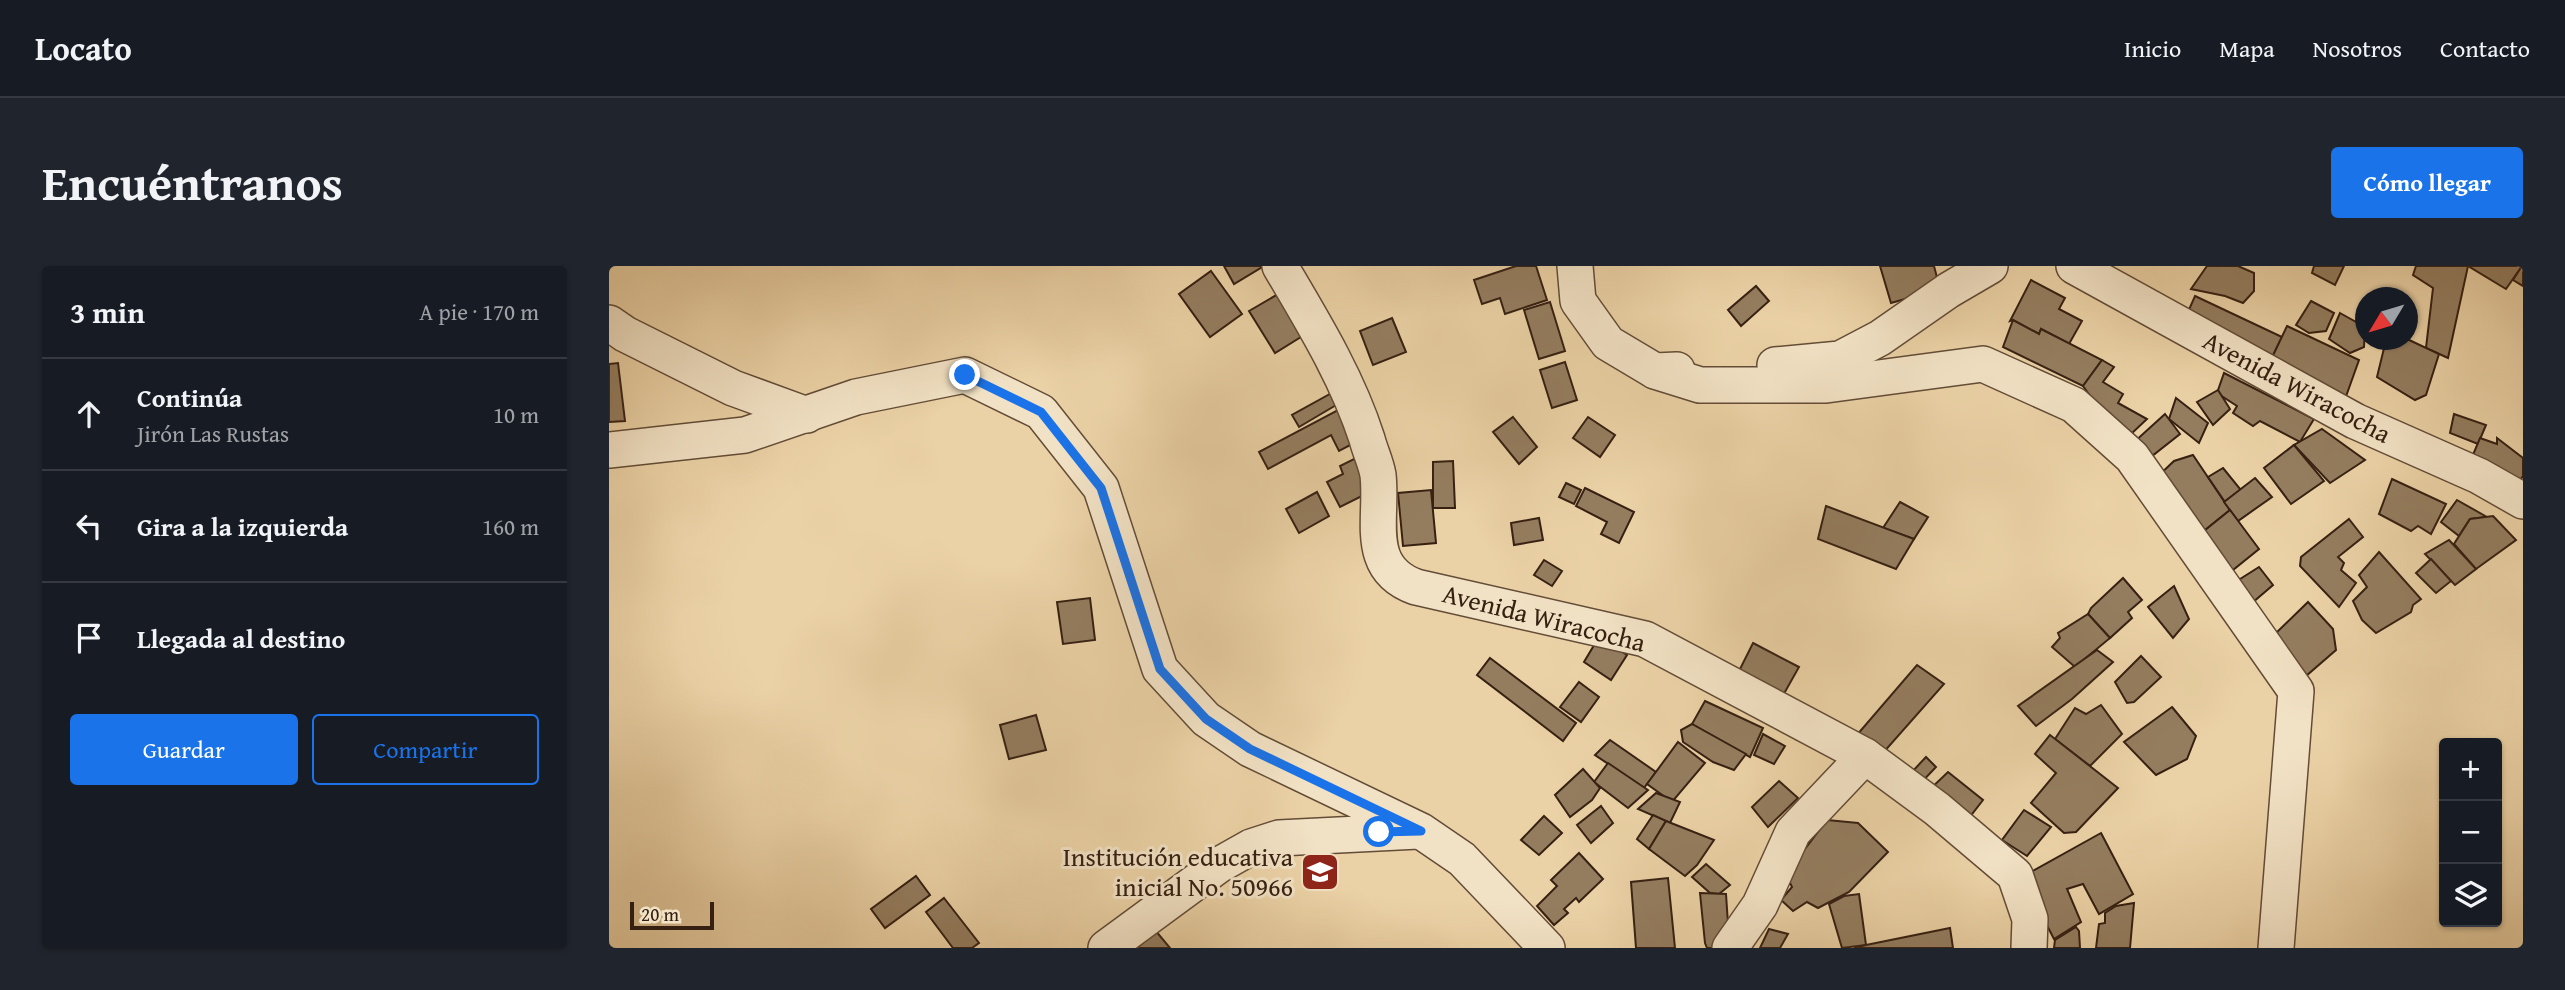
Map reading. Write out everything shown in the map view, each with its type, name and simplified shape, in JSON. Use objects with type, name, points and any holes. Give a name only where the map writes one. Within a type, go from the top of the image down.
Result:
[{"type":"street","name":"Avenida Wiracocha","points":[[1280,266],[1335,360],[1358,410],[1378,474],[1378,536],[1387,568],[1401,581],[1416,587],[1645,639],[1865,755],[1937,809],[2014,875],[2030,919],[2029,948]]},
{"type":"street","points":[[1575,266],[1578,301],[1608,343],[1655,371],[1700,385],[1826,385],[1983,364],[2074,405],[2132,457],[2296,691],[2276,948]]},
{"type":"street","points":[[1655,371],[1840,359],[1880,338],[1949,290],[1990,266]]},
{"type":"street","name":"Avenida Wiracocha","points":[[2074,266],[2355,421],[2479,476],[2523,501]]},
{"type":"street","points":[[609,323],[625,334],[733,388],[807,415]]},
{"type":"street","points":[[609,450],[744,435],[856,397],[965,375],[1041,412],[1101,488],[1160,669],[1206,719],[1250,749],[1421,831],[1462,859],[1548,948]]},
{"type":"street","points":[[1730,948],[1760,905],[1793,832],[1865,755]]},
{"type":"street","points":[[1106,948],[1219,866],[1251,847],[1279,838],[1421,831]]},
{"type":"building","points":[[1224,266],[1264,266],[1234,284]]},
{"type":"building","points":[[1516,266],[1536,266],[1547,300],[1505,314],[1500,298],[1482,304],[1474,280]]},
{"type":"building","points":[[1880,266],[1934,266],[1940,289],[1891,303]]},
{"type":"building","points":[[2207,266],[2238,266],[2254,273],[2254,291],[2243,303],[2191,289]]},
{"type":"building","points":[[2314,266],[2344,266],[2335,285],[2312,273]]},
{"type":"building","points":[[2416,266],[2468,266],[2448,358],[2426,348],[2433,288],[2413,275]]},
{"type":"building","points":[[2468,266],[2522,266],[2506,289]]},
{"type":"building","points":[[2523,266],[2523,286],[2513,280]]},
{"type":"building","points":[[1211,271],[1242,314],[1210,337],[1179,294]]},
{"type":"building","points":[[2031,280],[2065,298],[2059,309],[2082,321],[2069,344],[2041,329],[2039,334],[2013,320],[2010,321]]},
{"type":"building","points":[[1756,286],[1769,301],[1741,326],[1728,310]]},
{"type":"building","points":[[1285,290],[1309,332],[1275,353],[1249,311]]},
{"type":"building","points":[[2195,296],[2282,337],[2267,368],[2183,323]]},
{"type":"building","points":[[2311,301],[2334,313],[2326,331],[2309,333],[2296,325]]},
{"type":"building","points":[[1550,302],[1565,351],[1539,359],[1524,310]]},
{"type":"building","points":[[2340,313],[2355,321],[2357,350],[2350,353],[2329,339]]},
{"type":"building","points":[[1392,318],[1406,352],[1373,365],[1360,331]]},
{"type":"building","points":[[2013,320],[2039,334],[2041,329],[2102,360],[2083,386],[2003,347]]},
{"type":"building","points":[[2287,326],[2359,360],[2344,402],[2267,368]]},
{"type":"building","points":[[2418,344],[2439,354],[2426,395],[2415,400],[2377,377],[2384,350],[2418,350]]},
{"type":"building","points":[[2102,360],[2114,367],[2103,382],[2123,394],[2118,403],[2147,419],[2128,437],[2106,418],[2083,386]]},
{"type":"building","points":[[1565,362],[1577,400],[1552,408],[1540,370]]},
{"type":"building","points":[[618,363],[625,421],[609,422],[609,364]]},
{"type":"building","points":[[2224,373],[2314,419],[2300,442],[2260,421],[2253,426],[2233,413],[2237,406],[2217,393]]},
{"type":"building","points":[[1337,390],[1343,401],[1299,427],[1292,415]]},
{"type":"building","points":[[2218,390],[2230,409],[2213,425],[2197,402]]},
{"type":"building","points":[[2176,398],[2208,423],[2199,443],[2169,419]]},
{"type":"building","points":[[1338,410],[1356,442],[1339,451],[1331,435],[1268,469],[1259,452]]},
{"type":"building","points":[[2165,414],[2180,434],[2147,460],[2133,443]]},
{"type":"building","points":[[2454,414],[2486,425],[2478,444],[2450,433]]},
{"type":"building","points":[[1513,417],[1537,447],[1519,464],[1493,432]]},
{"type":"building","points":[[1588,417],[1615,435],[1600,457],[1573,438]]},
{"type":"building","points":[[2322,429],[2365,460],[2330,483],[2294,445]]},
{"type":"building","points":[[2480,438],[2497,444],[2497,438],[2523,458],[2523,476],[2514,489],[2470,462]]},
{"type":"building","points":[[2294,445],[2324,481],[2291,504],[2264,468]]},
{"type":"building","points":[[2193,455],[2230,510],[2199,535],[2156,478],[2174,461]]},
{"type":"building","points":[[1358,457],[1374,490],[1340,507],[1327,482],[1343,474],[1340,466]]},
{"type":"building","points":[[1453,461],[1455,508],[1433,508],[1433,462]]},
{"type":"building","points":[[2223,468],[2245,495],[2229,508],[2208,477]]},
{"type":"building","points":[[2255,478],[2272,497],[2238,521],[2224,502]]},
{"type":"building","points":[[2392,479],[2446,504],[2431,534],[2418,526],[2411,531],[2379,514]]},
{"type":"building","points":[[1566,483],[1581,490],[1574,504],[1559,497]]},
{"type":"building","points":[[1585,488],[1634,512],[1619,543],[1601,534],[1607,522],[1576,506]]},
{"type":"building","points":[[1431,490],[1436,543],[1403,546],[1398,493]]},
{"type":"building","points":[[1317,492],[1329,516],[1299,533],[1286,509]]},
{"type":"building","points":[[2457,500],[2487,517],[2470,519],[2459,536],[2441,522]]},
{"type":"building","points":[[1900,502],[1928,517],[1914,539],[1883,528]]},
{"type":"building","points":[[1826,506],[1914,539],[1896,569],[1818,539]]},
{"type":"building","points":[[2230,510],[2259,549],[2228,574],[2199,535]]},
{"type":"building","points":[[2493,516],[2516,540],[2476,569],[2454,544],[2470,519]]},
{"type":"building","points":[[1539,518],[1543,540],[1514,545],[1511,523]]},
{"type":"building","points":[[2349,519],[2363,537],[2338,557],[2344,563],[2341,570],[2356,583],[2339,607],[2300,566],[2301,557]]},
{"type":"building","points":[[2449,540],[2476,569],[2455,585],[2425,554]]},
{"type":"building","points":[[2379,552],[2421,599],[2413,605],[2411,612],[2376,633],[2362,620],[2353,601],[2367,587],[2359,575]]},
{"type":"building","points":[[2431,559],[2451,581],[2436,593],[2416,573]]},
{"type":"building","points":[[1544,560],[1562,571],[1552,586],[1534,575]]},
{"type":"building","points":[[2259,567],[2273,585],[2252,603],[2237,581]]},
{"type":"building","points":[[2123,578],[2142,600],[2128,612],[2132,618],[2110,638],[2088,614]]},
{"type":"building","points":[[2174,586],[2189,619],[2173,638],[2148,607]]},
{"type":"building","points":[[1090,598],[1095,640],[1063,644],[1057,602]]},
{"type":"building","points":[[2308,602],[2333,629],[2336,650],[2306,676],[2280,645],[2277,632]]},
{"type":"building","points":[[2088,614],[2110,638],[2075,667],[2052,647],[2060,638],[2058,633]]},
{"type":"building","points":[[1599,637],[1627,655],[1611,680],[1584,662]]},
{"type":"building","points":[[1753,643],[1799,667],[1781,699],[1736,677]]},
{"type":"building","points":[[2097,650],[2113,662],[2072,699],[2036,726],[2018,706]]},
{"type":"building","points":[[2141,656],[2161,677],[2134,702],[2127,703],[2115,682]]},
{"type":"building","points":[[1490,658],[1576,723],[1563,741],[1477,675]]},
{"type":"building","points":[[1917,665],[1944,684],[1883,753],[1856,736]]},
{"type":"building","points":[[1579,682],[1599,697],[1581,722],[1560,707]]},
{"type":"building","points":[[1705,701],[1763,728],[1750,757],[1692,724]]},
{"type":"building","points":[[2101,705],[2122,734],[2090,766],[2055,739],[2075,708],[2086,714]]},
{"type":"building","points":[[2172,707],[2196,736],[2187,759],[2156,775],[2124,742]]},
{"type":"building","points":[[1036,715],[1046,750],[1009,759],[1000,725]]},
{"type":"building","points":[[1692,724],[1746,754],[1734,770],[1713,762],[1683,742],[1681,730]]},
{"type":"building","points":[[1763,734],[1785,746],[1774,764],[1754,755]]},
{"type":"building","points":[[2050,735],[2118,788],[2076,832],[2064,833],[2031,803],[2056,773],[2035,754]]},
{"type":"building","points":[[1610,740],[1656,772],[1644,788],[1595,755]]},
{"type":"building","points":[[1678,742],[1705,763],[1672,802],[1647,784]]},
{"type":"building","points":[[1926,757],[1936,767],[1918,786],[1910,774]]},
{"type":"building","points":[[1608,763],[1648,790],[1628,808],[1594,782]]},
{"type":"building","points":[[1583,769],[1600,788],[1592,800],[1570,817],[1555,795]]},
{"type":"building","points":[[1948,772],[1983,800],[1962,827],[1926,793]]},
{"type":"building","points":[[1779,781],[1798,798],[1768,827],[1752,807]]},
{"type":"building","points":[[1656,793],[1680,802],[1670,823],[1638,809]]},
{"type":"building","points":[[1601,806],[1613,823],[1591,843],[1577,825]]},
{"type":"building","points":[[2024,810],[2051,827],[2027,856],[2002,840]]},
{"type":"building","points":[[1653,815],[1666,821],[1649,849],[1637,839]]},
{"type":"building","points":[[1544,816],[1562,833],[1539,855],[1521,840]]},
{"type":"building","points":[[1827,820],[1858,823],[1888,852],[1849,892],[1818,908],[1807,902],[1793,911],[1781,900],[1792,887],[1786,874]]},
{"type":"building","points":[[1666,821],[1714,840],[1697,865],[1685,876],[1649,849]]},
{"type":"building","points":[[2101,833],[2133,894],[2099,914],[2083,884],[2067,889],[2081,922],[2054,939],[2022,877]]},
{"type":"building","points":[[1579,853],[1603,879],[1579,902],[1576,898],[1564,909],[1568,913],[1554,925],[1537,906],[1557,886],[1551,880]]},
{"type":"building","points":[[1706,864],[1730,885],[1719,894],[1710,893],[1692,877]]},
{"type":"building","points":[[916,876],[930,895],[885,928],[871,909]]},
{"type":"building","points":[[1668,878],[1675,948],[1636,948],[1631,882]]},
{"type":"building","points":[[1700,893],[1726,894],[1729,939],[1721,948],[1707,948],[1705,943]]},
{"type":"building","points":[[1859,894],[1866,945],[1842,948],[1829,904],[1844,896]]},
{"type":"building","points":[[944,898],[979,943],[972,948],[953,948],[926,912]]},
{"type":"building","points":[[2134,903],[2130,948],[2096,948],[2099,924],[2105,923],[2105,913],[2116,906]]},
{"type":"building","points":[[1150,924],[1170,948],[1140,948],[1132,939]]},
{"type":"building","points":[[2076,927],[2079,931],[2080,948],[2054,948],[2055,940]]},
{"type":"building","points":[[1950,928],[1953,948],[1854,948],[1866,945]]},
{"type":"building","points":[[1769,929],[1788,934],[1780,948],[1760,948]]},
{"type":"place","name":"Institución educativa inicial No. 50966","points":[[1320,872]]},
{"type":"route","points":[[965,375],[1041,412],[1101,488],[1160,669],[1206,719],[1250,749],[1421,831],[1379,832]]}]
